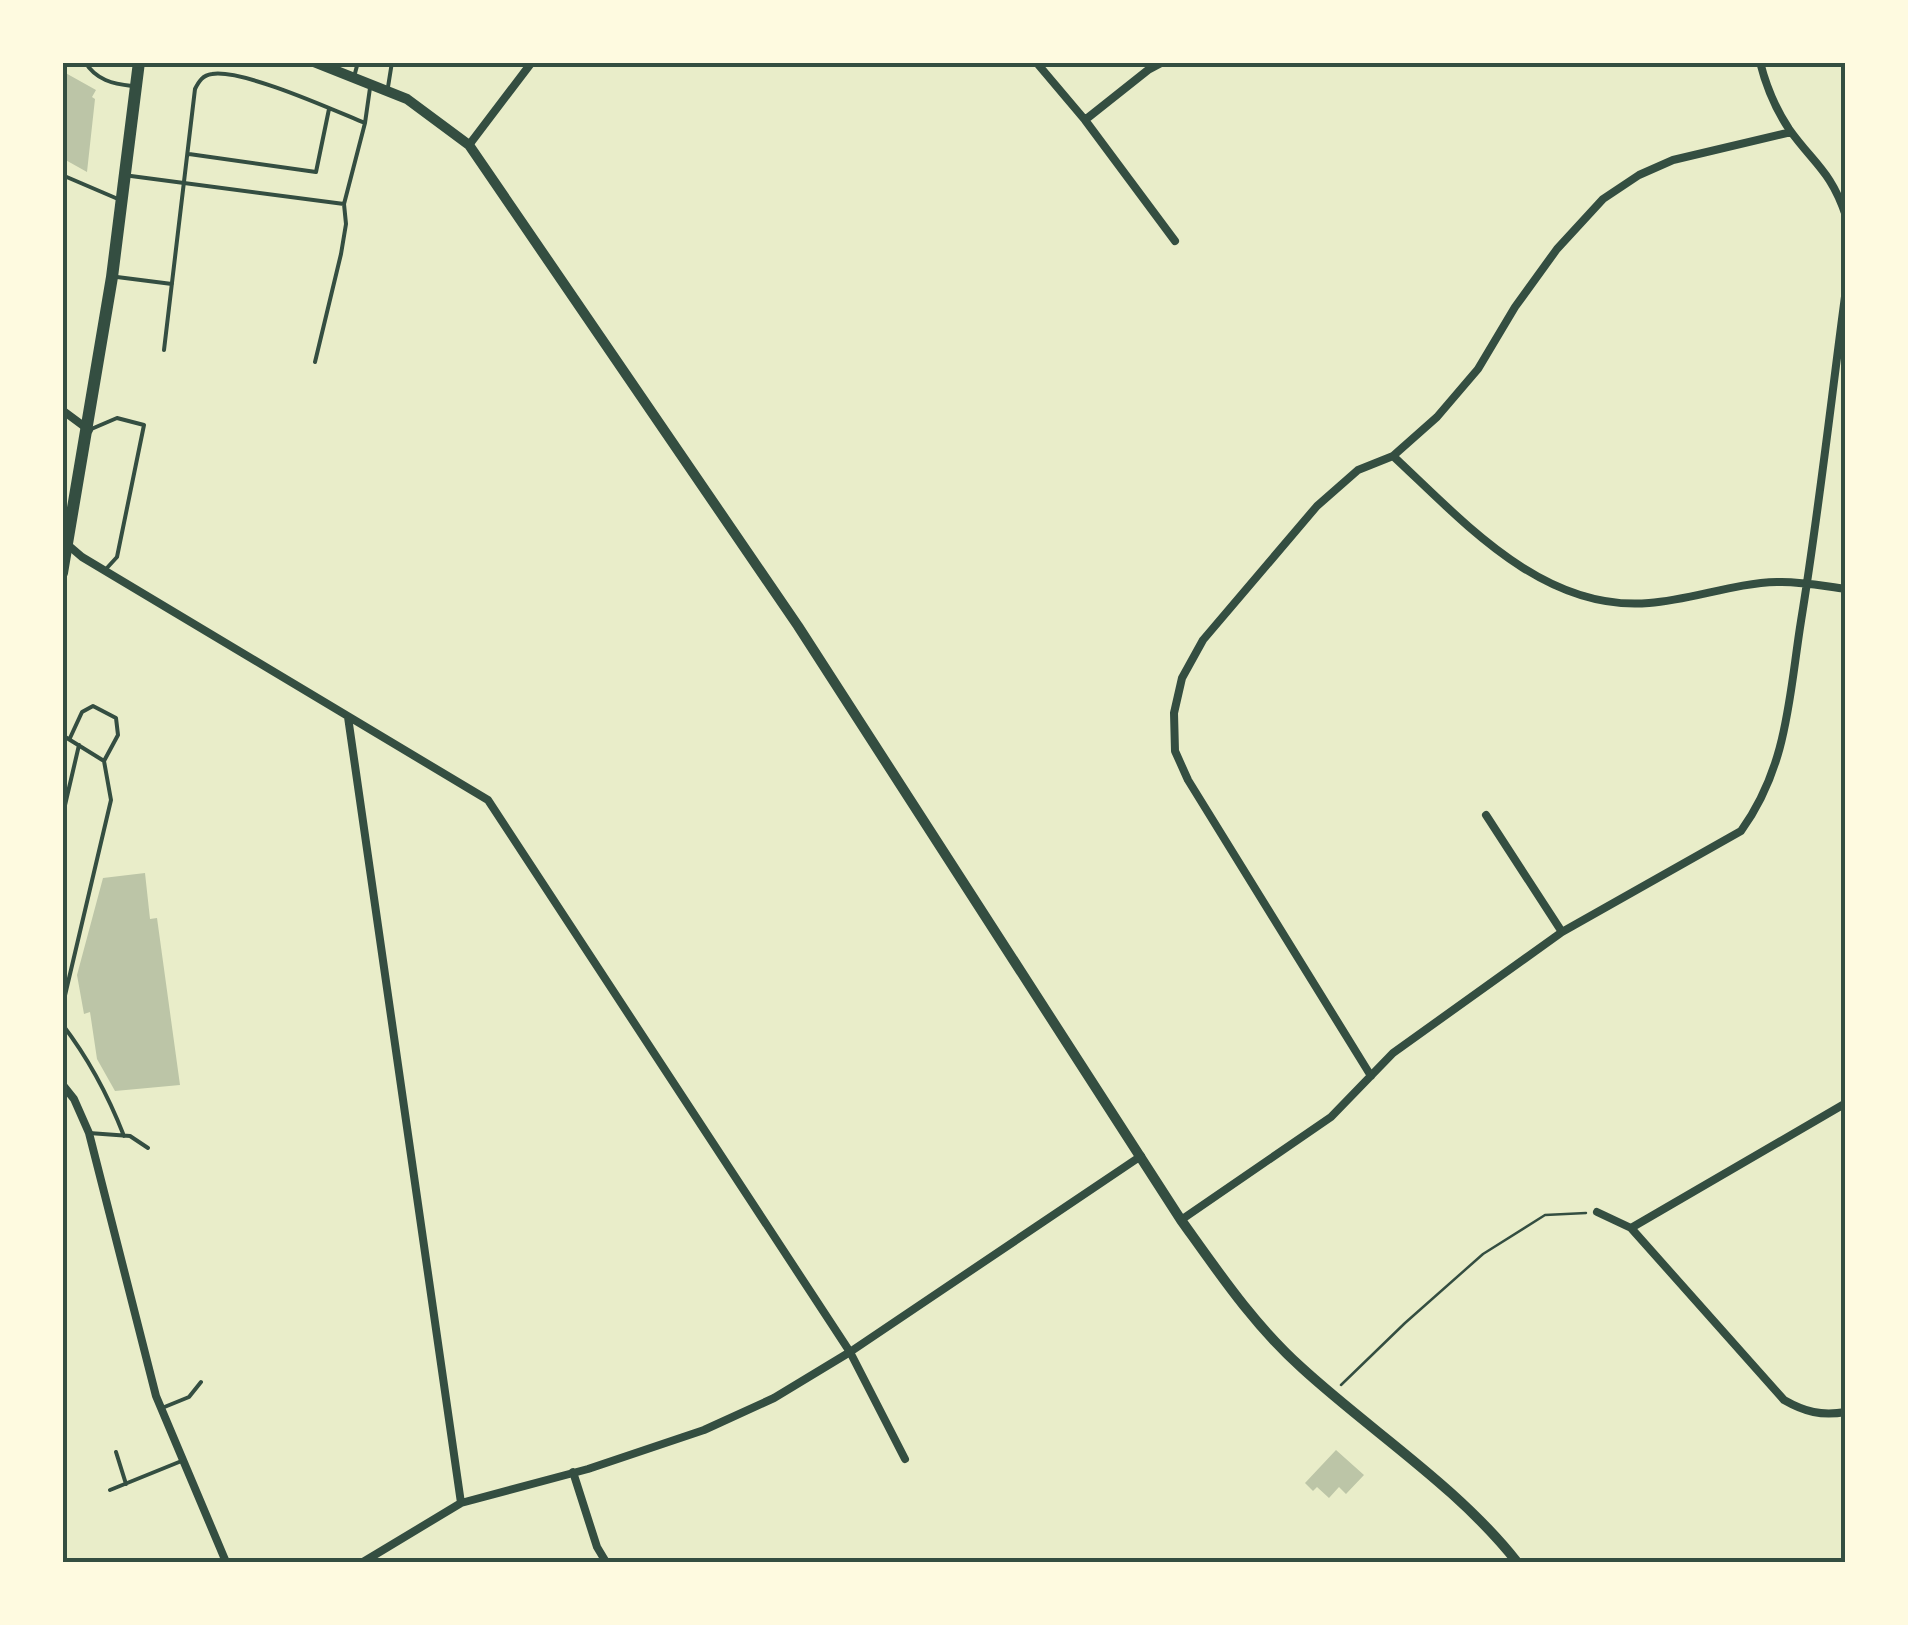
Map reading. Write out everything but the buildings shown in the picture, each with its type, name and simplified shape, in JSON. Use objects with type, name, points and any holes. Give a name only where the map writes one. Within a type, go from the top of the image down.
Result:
[{"type":"main road","points":[[62,573],[68,545],[69,500],[88,430],[112,277],[139,62]]},
{"type":"street","points":[[314,62],[388,90],[432,116],[468,144],[798,626],[1182,1220],[1252,1317],[1331,1394],[1484,1525],[1517,1562]]},
{"type":"street","points":[[468,144],[532,62]]},
{"type":"street","points":[[1036,62],[1085,120],[1175,241]]},
{"type":"street","points":[[1085,120],[1163,62]]},
{"type":"street","points":[[1760,62],[1774,104],[1826,171],[1846,216]]},
{"type":"street","points":[[1370,1076],[1188,780],[1175,751],[1174,714],[1182,678],[1203,640],[1317,506],[1358,470],[1393,456],[1437,416],[1478,369],[1556,248],[1603,199],[1639,175],[1673,160],[1792,132]]},
{"type":"street","points":[[1182,1220],[1331,1116],[1393,1054],[1562,932],[1741,831],[1760,805],[1794,692],[1846,289]]},
{"type":"street","points":[[62,410],[88,430]]},
{"type":"street","points":[[1393,456],[1500,554],[1554,584],[1605,602],[1647,604],[1778,582],[1846,589]]},
{"type":"street","points":[[68,545],[488,800],[850,1352],[905,1459]]},
{"type":"street","points":[[348,717],[461,1504]]},
{"type":"street","points":[[1486,814],[1562,932]]},
{"type":"street","points":[[62,1084],[74,1099],[89,1133],[162,1408],[226,1562]]},
{"type":"street","points":[[1631,1228],[1846,1103]]},
{"type":"street","points":[[362,1562],[461,1504],[704,1430],[774,1398],[850,1352],[1141,1156]]},
{"type":"street","points":[[1597,1212],[1631,1228],[1784,1400],[1804,1412],[1846,1412]]},
{"type":"street","points":[[573,1472],[606,1562]]},
{"type":"lane","points":[[85,62],[92,74],[114,84],[137,87]]},
{"type":"lane","points":[[354,77],[358,62]]},
{"type":"lane","points":[[388,90],[392,62]]},
{"type":"lane","points":[[164,350],[195,89],[200,79],[210,74],[254,81],[365,123]]},
{"type":"lane","points":[[315,362],[341,254],[346,224],[344,204],[371,83]]},
{"type":"lane","points":[[188,154],[316,172],[329,109]]},
{"type":"lane","points":[[62,175],[122,200]]},
{"type":"lane","points":[[126,175],[344,204]]},
{"type":"lane","points":[[112,277],[172,284]]},
{"type":"lane","points":[[88,430],[118,418],[144,424],[118,557],[105,570]]},
{"type":"lane","points":[[62,1008],[111,800],[104,760],[118,735],[116,718],[93,706],[82,712],[70,738]]},
{"type":"lane","points":[[62,736],[104,760]]},
{"type":"lane","points":[[62,818],[79,744]]},
{"type":"lane","points":[[62,1024],[109,1097],[124,1136]]},
{"type":"lane","points":[[89,1133],[124,1136],[148,1148]]},
{"type":"lane","points":[[162,1408],[189,1397],[200,1382]]},
{"type":"lane","points":[[116,1452],[126,1484]]},
{"type":"lane","points":[[110,1490],[184,1460]]},
{"type":"path","points":[[1331,1394],[1483,1254],[1545,1215],[1597,1212]]}]
